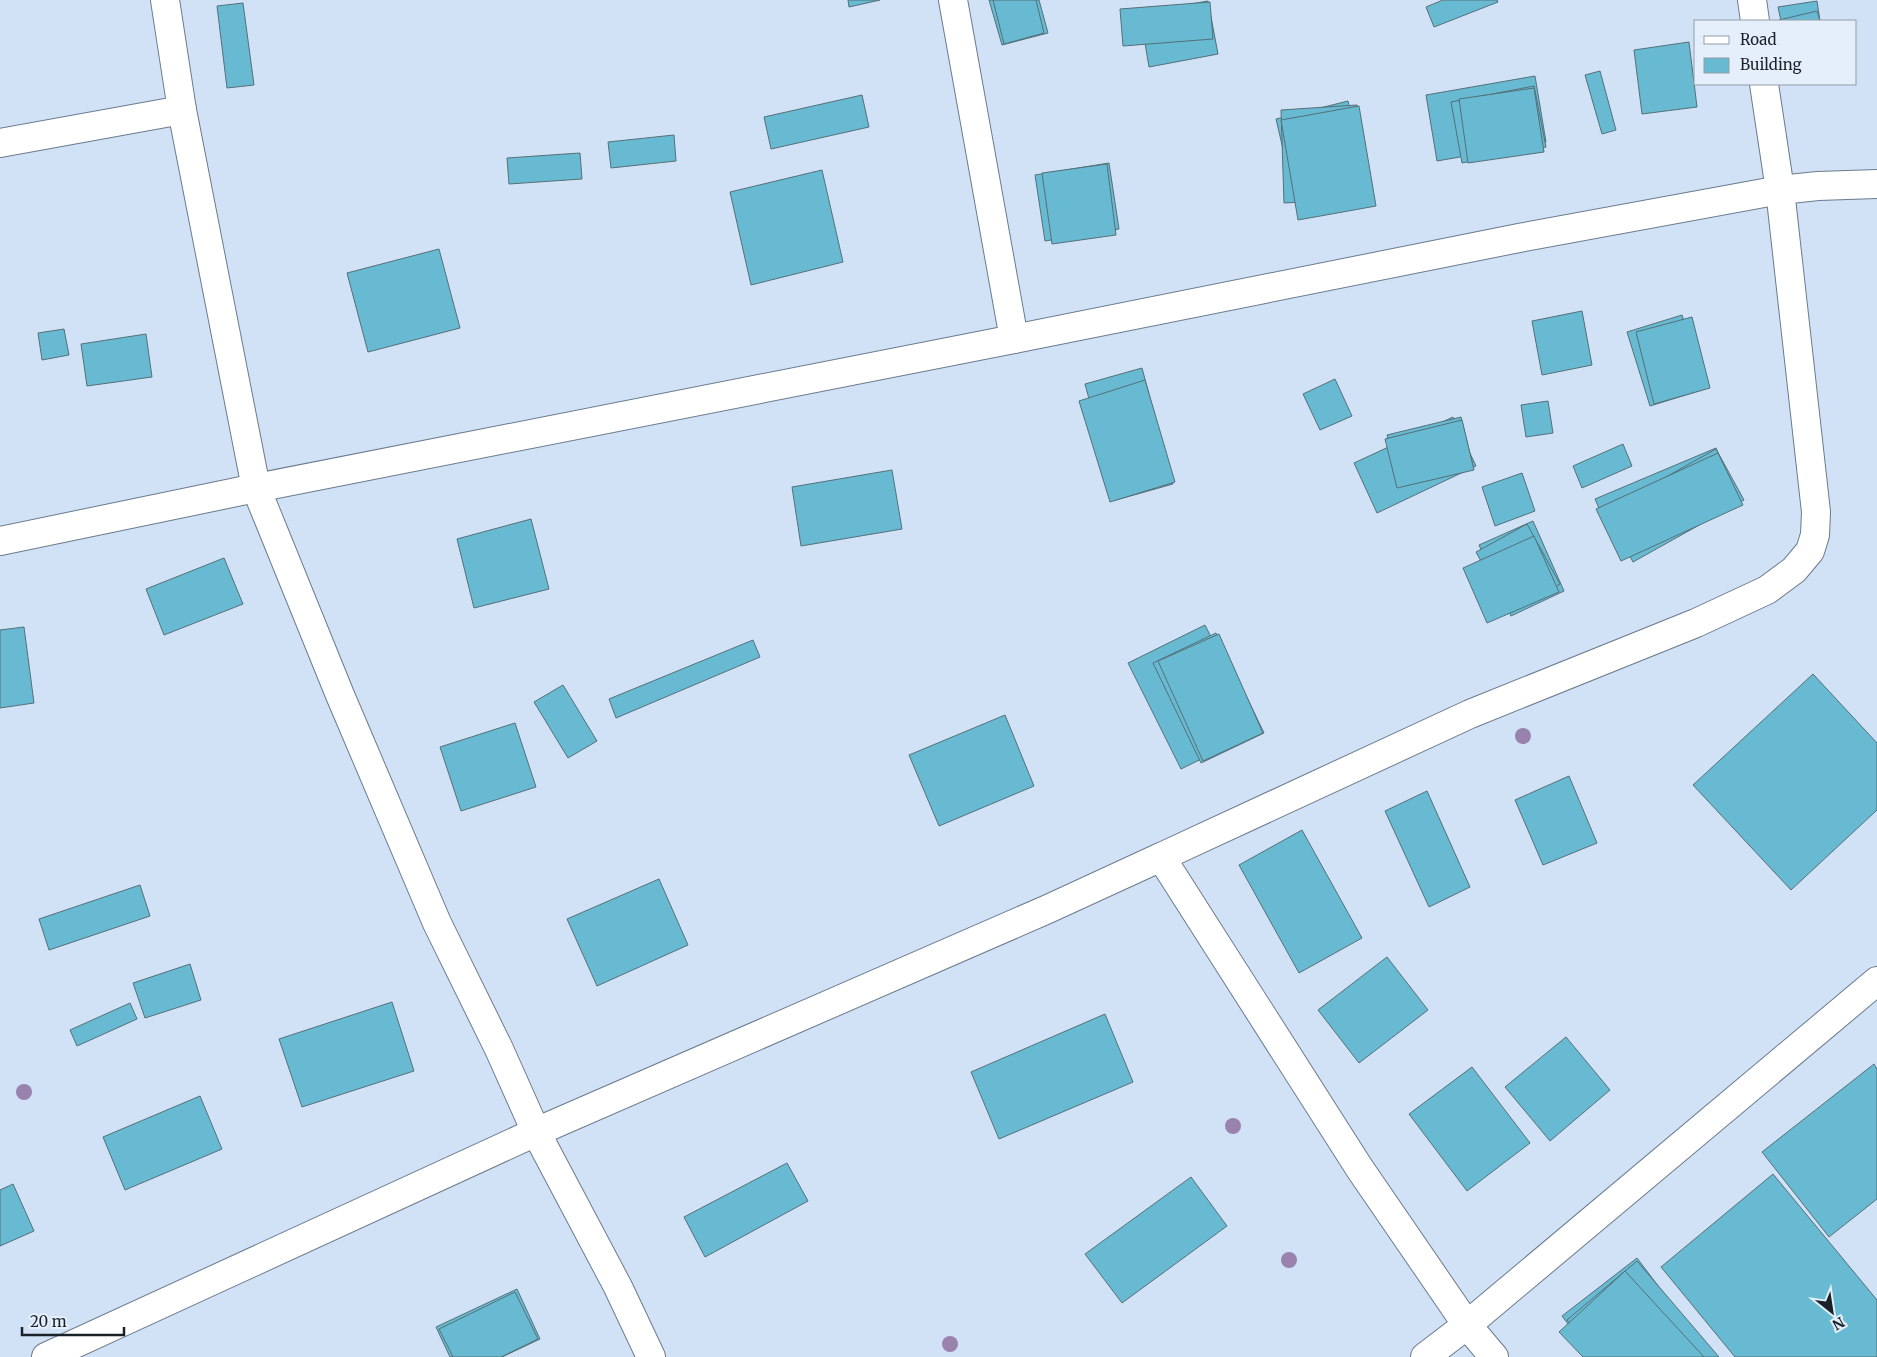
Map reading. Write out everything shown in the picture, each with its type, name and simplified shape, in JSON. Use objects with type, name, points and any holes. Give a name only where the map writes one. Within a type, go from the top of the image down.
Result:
[{"type":"street","points":[[165,0],[182,110],[256,488],[340,695],[437,923],[499,1049],[536,1132],[618,1287],[651,1357]]},
{"type":"street","points":[[953,0],[1014,339]]},
{"type":"street","points":[[1752,0],[1755,20]]},
{"type":"street","points":[[46,1357],[536,1132],[1048,909],[1470,714],[1696,623],[1767,590],[1794,570],[1810,551],[1815,535],[1816,512],[1780,190],[1764,85]]},
{"type":"street","points":[[0,143],[182,110]]},
{"type":"street","points":[[0,540],[1519,238],[1780,190],[1818,186],[1877,184]]},
{"type":"street","points":[[1161,857],[1360,1169],[1467,1325],[1494,1357]]},
{"type":"street","points":[[1425,1357],[1467,1325],[1877,981]]},
{"type":"building","points":[[848,0],[880,0],[849,7]]},
{"type":"building","points":[[989,0],[1039,0],[1048,33],[1002,45]]},
{"type":"building","points":[[993,0],[1036,0],[1044,33],[1004,44]]},
{"type":"building","points":[[1443,0],[1497,0],[1498,2],[1434,27],[1426,7]]},
{"type":"building","points":[[1208,1],[1218,54],[1149,67],[1140,13]]},
{"type":"building","points":[[1817,1],[1820,20],[1781,20],[1778,7]]},
{"type":"building","points":[[1210,2],[1213,39],[1123,46],[1120,9]]},
{"type":"building","points":[[243,3],[254,85],[227,88],[217,6]]},
{"type":"building","points":[[1817,11],[1820,20],[1779,20]]},
{"type":"building","points":[[1689,42],[1697,107],[1642,114],[1634,50]]},
{"type":"building","points":[[1600,71],[1616,130],[1602,134],[1585,75]]},
{"type":"building","points":[[1535,76],[1546,142],[1437,161],[1426,95]]},
{"type":"building","points":[[1534,86],[1546,147],[1462,163],[1451,102]]},
{"type":"building","points":[[1534,88],[1544,152],[1468,163],[1459,99]]},
{"type":"building","points":[[862,95],[869,127],[771,149],[764,117]]},
{"type":"building","points":[[1348,101],[1370,191],[1297,209],[1276,119]]},
{"type":"building","points":[[1357,105],[1361,199],[1284,203],[1281,110]]},
{"type":"building","points":[[1359,106],[1376,206],[1298,220],[1281,120]]},
{"type":"building","points":[[674,135],[676,161],[611,168],[608,142]]},
{"type":"building","points":[[580,153],[582,179],[509,184],[507,158]]},
{"type":"building","points":[[1109,163],[1119,229],[1045,241],[1035,175]]},
{"type":"building","points":[[1107,164],[1116,235],[1052,244],[1042,173]]},
{"type":"building","points":[[822,170],[843,262],[751,285],[730,192]]},
{"type":"building","points":[[439,249],[460,328],[368,352],[347,273]]},
{"type":"building","points":[[1582,311],[1592,365],[1542,375],[1532,321]]},
{"type":"building","points":[[1682,315],[1705,389],[1650,406],[1627,332]]},
{"type":"building","points":[[1692,317],[1710,388],[1654,404],[1636,332]]},
{"type":"building","points":[[64,329],[69,355],[42,360],[38,333]]},
{"type":"building","points":[[146,334],[152,377],[87,386],[81,344]]},
{"type":"building","points":[[1142,368],[1173,484],[1116,500],[1085,384]]},
{"type":"building","points":[[1335,379],[1352,416],[1320,430],[1303,394]]},
{"type":"building","points":[[1145,380],[1175,482],[1110,502],[1079,401]]},
{"type":"building","points":[[1548,401],[1553,433],[1526,437],[1521,405]]},
{"type":"building","points":[[1453,417],[1476,466],[1377,513],[1354,463]]},
{"type":"building","points":[[1461,417],[1473,466],[1399,484],[1387,435]]},
{"type":"building","points":[[1462,420],[1474,470],[1397,488],[1385,439]]},
{"type":"building","points":[[1623,444],[1632,466],[1582,488],[1573,466]]},
{"type":"building","points":[[1716,448],[1739,500],[1618,552],[1595,499]]},
{"type":"building","points":[[1716,449],[1744,500],[1633,562],[1605,511]]},
{"type":"building","points":[[1718,453],[1743,505],[1621,561],[1596,509]]},
{"type":"building","points":[[892,470],[902,529],[801,546],[792,487]]},
{"type":"building","points":[[1522,473],[1535,511],[1495,526],[1482,487]]},
{"type":"building","points":[[531,519],[549,589],[474,608],[457,539]]},
{"type":"building","points":[[1533,521],[1564,591],[1511,616],[1479,545]]},
{"type":"building","points":[[1527,524],[1560,584],[1509,612],[1476,552]]},
{"type":"building","points":[[1534,536],[1559,592],[1487,623],[1463,568]]},
{"type":"building","points":[[224,558],[243,604],[164,635],[146,589]]},
{"type":"building","points":[[1205,625],[1258,731],[1181,769],[1128,663]]},
{"type":"building","points":[[24,627],[34,703],[0,708],[0,630]]},
{"type":"building","points":[[1216,633],[1264,733],[1201,763],[1153,663]]},
{"type":"building","points":[[1219,634],[1263,733],[1203,761],[1158,661]]},
{"type":"building","points":[[753,640],[760,657],[616,718],[609,699]]},
{"type":"building","points":[[1813,674],[1877,743],[1877,810],[1791,890],[1693,785]]},
{"type":"building","points":[[563,685],[597,741],[568,758],[534,702]]},
{"type":"building","points":[[1005,715],[1034,786],[939,826],[909,755]]},
{"type":"building","points":[[515,723],[536,787],[461,811],[440,747]]},
{"type":"building","points":[[1569,776],[1597,843],[1543,865],[1515,800]]},
{"type":"building","points":[[1427,791],[1470,887],[1429,907],[1385,811]]},
{"type":"building","points":[[1302,830],[1362,938],[1299,973],[1239,865]]},
{"type":"building","points":[[659,879],[688,945],[597,986],[567,919]]},
{"type":"building","points":[[140,885],[150,916],[49,950],[39,919]]},
{"type":"building","points":[[1387,957],[1428,1010],[1359,1063],[1318,1010]]},
{"type":"building","points":[[190,964],[201,1000],[145,1018],[133,983]]},
{"type":"building","points":[[392,1002],[414,1071],[302,1107],[279,1039]]},
{"type":"building","points":[[130,1003],[137,1019],[77,1046],[70,1030]]},
{"type":"building","points":[[1105,1014],[1133,1082],[999,1139],[971,1072]]},
{"type":"building","points":[[1566,1037],[1610,1090],[1550,1141],[1505,1087]]},
{"type":"building","points":[[1874,1064],[1877,1069],[1877,1199],[1829,1237],[1762,1152]]},
{"type":"building","points":[[1472,1067],[1530,1143],[1467,1191],[1409,1114]]},
{"type":"building","points":[[200,1096],[222,1149],[125,1190],[103,1137]]},
{"type":"building","points":[[787,1163],[808,1201],[705,1257],[684,1217]]},
{"type":"building","points":[[1773,1174],[1877,1300],[1877,1357],[1735,1357],[1661,1267]]},
{"type":"building","points":[[1191,1177],[1227,1226],[1122,1303],[1085,1254]]},
{"type":"building","points":[[13,1184],[34,1231],[0,1246],[0,1190]]},
{"type":"building","points":[[1637,1258],[1712,1357],[1593,1357],[1562,1316]]},
{"type":"building","points":[[1637,1261],[1719,1357],[1599,1357],[1567,1320]]},
{"type":"building","points":[[1625,1271],[1704,1357],[1583,1357],[1559,1332]]},
{"type":"building","points":[[517,1289],[540,1339],[502,1357],[450,1357],[436,1327]]},
{"type":"building","points":[[515,1292],[538,1339],[501,1357],[453,1357],[439,1329]]}]
